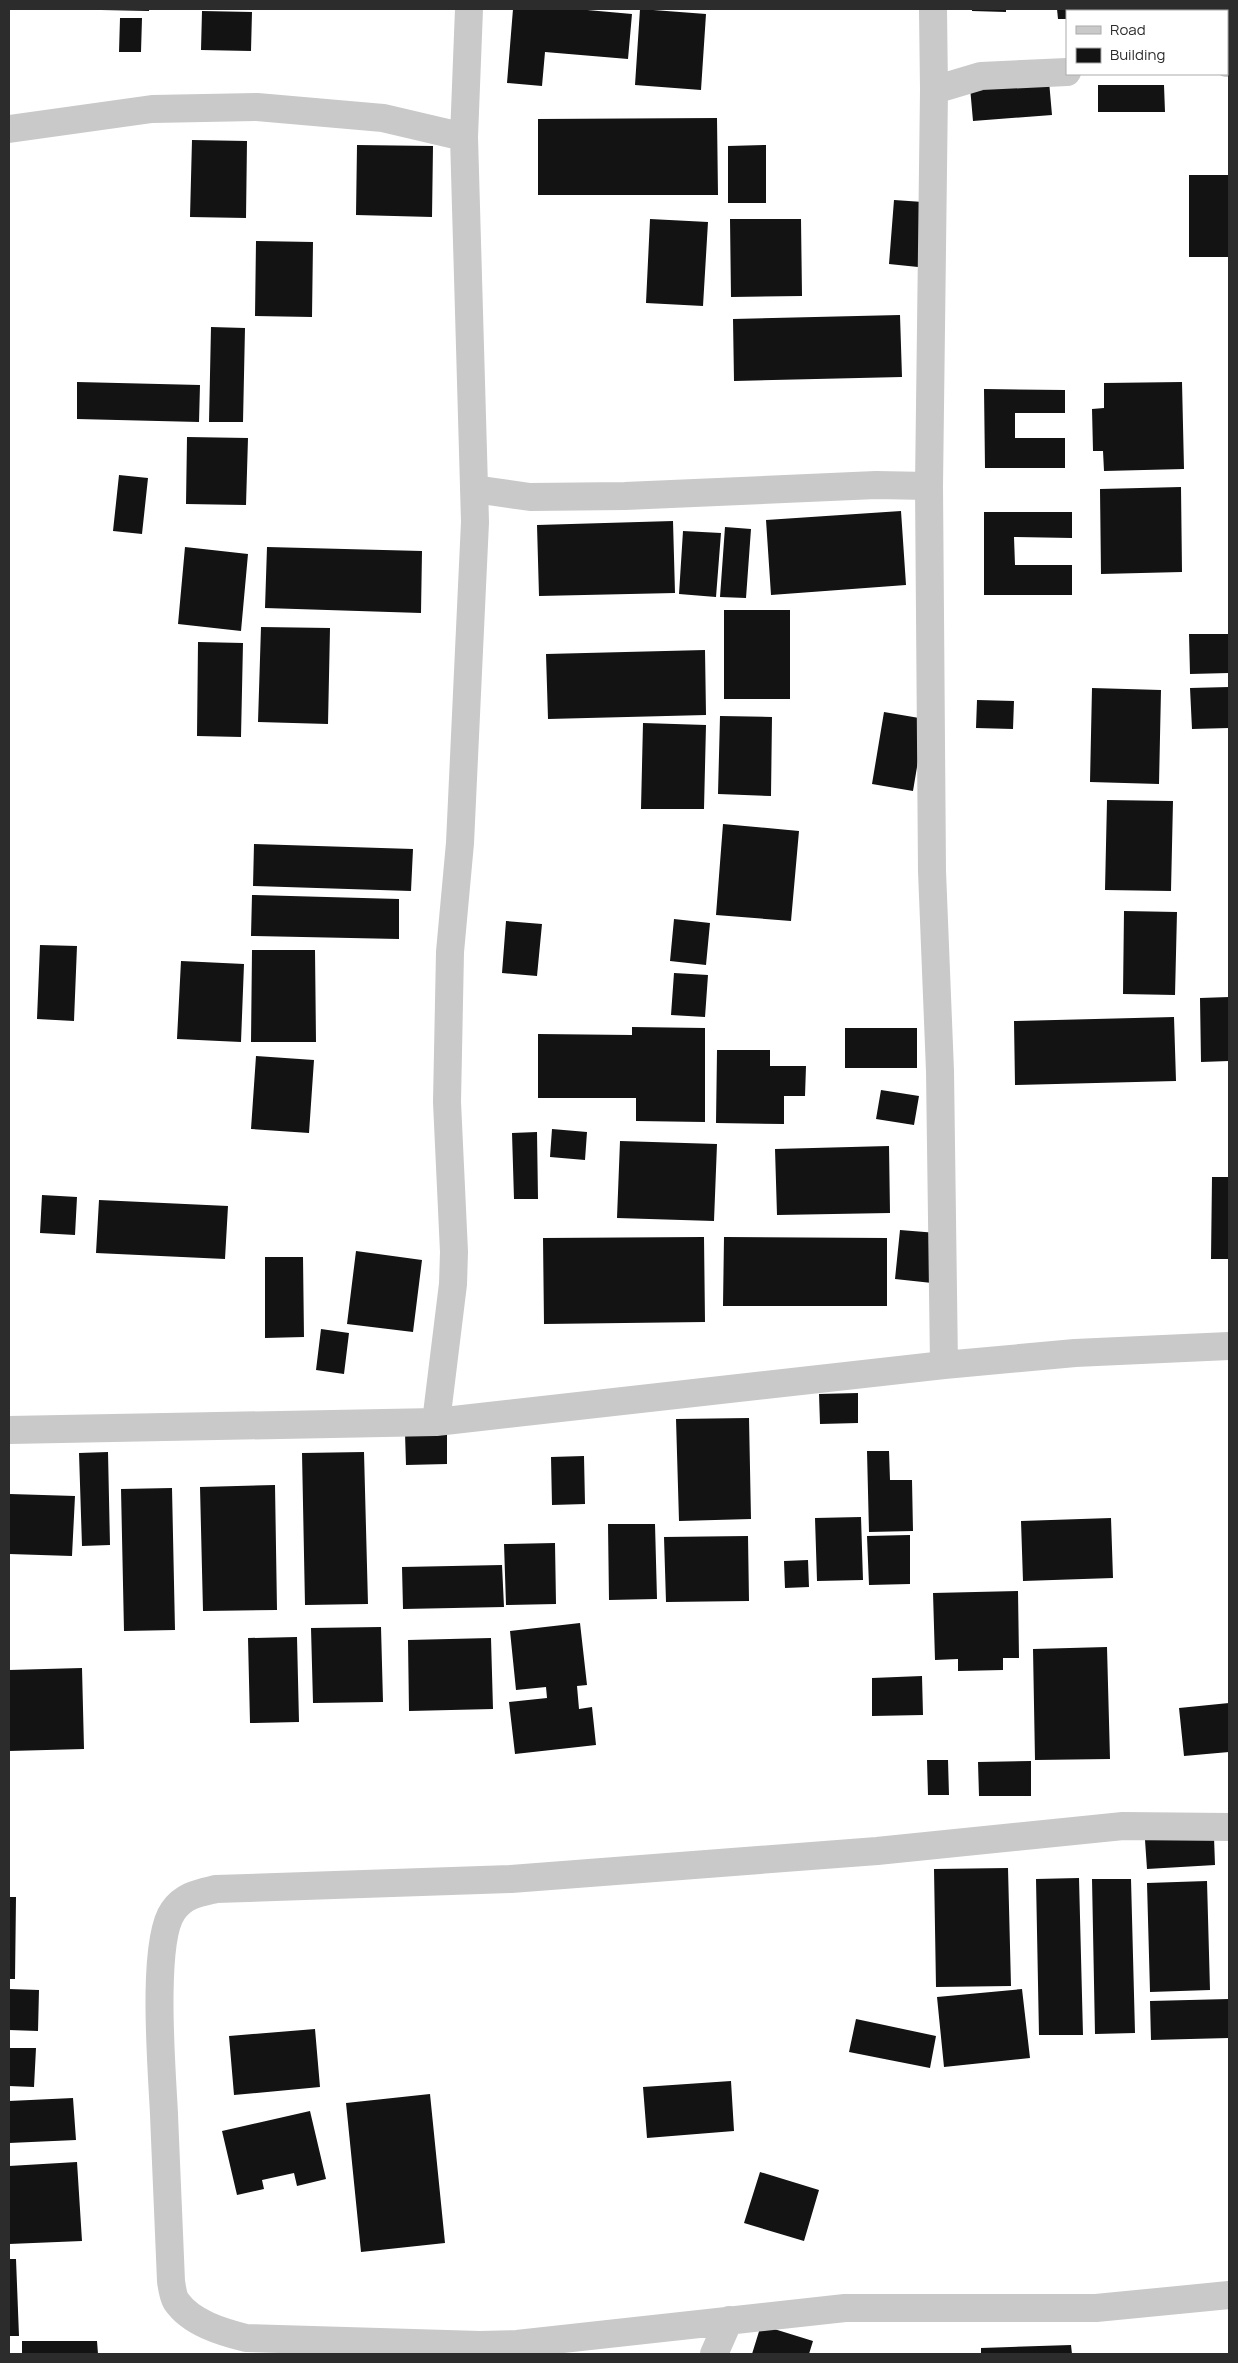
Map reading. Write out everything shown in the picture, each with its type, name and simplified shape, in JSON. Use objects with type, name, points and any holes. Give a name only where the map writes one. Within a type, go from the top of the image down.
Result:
[{"type":"street","points":[[436,1422],[454,1268],[447,1102],[450,952],[460,843],[475,522],[464,137],[469,9]]},
{"type":"street","points":[[933,9],[934,90],[929,486],[932,871],[940,1072],[944,1365]]},
{"type":"street","points":[[934,90],[981,76],[1066,72]]},
{"type":"street","points":[[9,129],[152,109],[257,107],[382,118],[464,137]]},
{"type":"street","points":[[474,489],[530,497],[929,486]]},
{"type":"street","points":[[9,1430],[436,1422],[944,1365],[1075,1353],[1229,1346]]},
{"type":"street","points":[[1229,1827],[1123,1826],[877,1851],[511,1879],[216,1889],[189,1895],[173,1911],[167,1925],[164,1941],[159,1997],[171,2282],[175,2299],[187,2313],[219,2331],[246,2338],[477,2349],[845,2308],[1096,2308],[1229,2295]]},
{"type":"street","points":[[714,2354],[729,2320]]},
{"type":"building","points":[[149,9],[149,11],[101,10]]},
{"type":"building","points":[[513,9],[576,9],[632,14],[628,59],[545,52],[542,86],[507,83]]},
{"type":"building","points":[[640,9],[706,14],[701,90],[635,85]]},
{"type":"building","points":[[972,9],[1006,9],[1006,12],[972,11]]},
{"type":"building","points":[[1057,9],[1140,9],[1066,10],[1066,19],[1058,19]]},
{"type":"building","points":[[202,11],[252,12],[251,51],[201,50]]},
{"type":"building","points":[[120,18],[142,18],[141,52],[119,52]]},
{"type":"building","points":[[1049,81],[1052,115],[973,121],[970,87]]},
{"type":"building","points":[[1098,85],[1164,85],[1165,112],[1098,112]]},
{"type":"building","points":[[717,118],[718,195],[538,195],[538,119]]},
{"type":"building","points":[[192,140],[247,141],[246,218],[190,217]]},
{"type":"building","points":[[357,145],[433,146],[432,217],[356,215]]},
{"type":"building","points":[[766,145],[766,203],[728,203],[728,146]]},
{"type":"building","points":[[1189,175],[1229,175],[1229,257],[1189,257]]},
{"type":"building","points":[[894,200],[923,202],[918,267],[889,264]]},
{"type":"building","points":[[650,219],[708,222],[703,306],[646,303]]},
{"type":"building","points":[[730,219],[801,219],[802,296],[731,297]]},
{"type":"building","points":[[256,241],[313,242],[312,317],[255,316]]},
{"type":"building","points":[[900,315],[902,377],[734,381],[733,319]]},
{"type":"building","points":[[211,327],[245,328],[243,422],[209,422]]},
{"type":"building","points":[[77,382],[200,385],[199,422],[77,419]]},
{"type":"building","points":[[1182,382],[1184,469],[1104,471],[1103,451],[1093,451],[1092,409],[1104,408],[1104,383]]},
{"type":"building","points":[[984,389],[1065,390],[1065,413],[1015,413],[1015,438],[1065,438],[1065,468],[985,468]]},
{"type":"building","points":[[187,437],[248,438],[246,505],[186,504]]},
{"type":"building","points":[[119,475],[148,478],[142,534],[113,531]]},
{"type":"building","points":[[1181,487],[1182,572],[1101,574],[1100,489]]},
{"type":"building","points":[[901,511],[906,585],[771,595],[766,520]]},
{"type":"building","points":[[984,512],[1072,512],[1072,538],[1014,537],[1015,565],[1072,565],[1072,595],[984,595]]},
{"type":"building","points":[[673,521],[675,593],[539,596],[537,525]]},
{"type":"building","points":[[725,527],[751,529],[746,598],[720,597]]},
{"type":"building","points":[[683,531],[721,533],[716,597],[679,594]]},
{"type":"building","points":[[185,547],[248,554],[241,631],[178,624]]},
{"type":"building","points":[[267,547],[422,551],[421,613],[265,608]]},
{"type":"building","points":[[724,610],[790,610],[790,699],[724,699]]},
{"type":"building","points":[[261,627],[330,628],[328,724],[258,722]]},
{"type":"building","points":[[1189,634],[1229,634],[1229,673],[1190,674]]},
{"type":"building","points":[[198,642],[243,643],[241,737],[197,736]]},
{"type":"building","points":[[705,650],[706,715],[548,719],[546,654]]},
{"type":"building","points":[[1229,687],[1229,728],[1192,729],[1190,688]]},
{"type":"building","points":[[1092,688],[1161,690],[1159,784],[1090,782]]},
{"type":"building","points":[[977,700],[1014,701],[1013,729],[976,728]]},
{"type":"building","points":[[884,712],[925,719],[913,791],[872,784]]},
{"type":"building","points":[[720,716],[772,717],[771,796],[718,794]]},
{"type":"building","points":[[643,723],[706,725],[704,809],[641,809]]},
{"type":"building","points":[[1107,800],[1173,801],[1171,891],[1105,890]]},
{"type":"building","points":[[723,824],[799,831],[791,921],[716,915]]},
{"type":"building","points":[[254,844],[413,849],[411,891],[253,886]]},
{"type":"building","points":[[252,895],[399,899],[399,939],[251,936]]},
{"type":"building","points":[[1124,911],[1177,912],[1175,995],[1123,994]]},
{"type":"building","points":[[674,919],[710,923],[706,965],[670,961]]},
{"type":"building","points":[[506,921],[542,924],[537,976],[502,973]]},
{"type":"building","points":[[40,945],[77,946],[74,1021],[37,1019]]},
{"type":"building","points":[[252,950],[315,950],[316,1042],[251,1042]]},
{"type":"building","points":[[181,961],[244,964],[241,1042],[177,1039]]},
{"type":"building","points":[[674,973],[708,975],[705,1017],[671,1015]]},
{"type":"building","points":[[1229,997],[1229,1061],[1201,1062],[1200,998]]},
{"type":"building","points":[[1174,1017],[1176,1081],[1015,1085],[1014,1021]]},
{"type":"building","points":[[632,1027],[705,1028],[705,1122],[636,1121],[636,1098],[538,1098],[538,1034],[632,1035]]},
{"type":"building","points":[[845,1028],[917,1028],[917,1068],[845,1068]]},
{"type":"building","points":[[717,1050],[770,1050],[770,1066],[806,1066],[805,1096],[784,1096],[784,1124],[716,1123]]},
{"type":"building","points":[[256,1056],[314,1060],[309,1133],[251,1129]]},
{"type":"building","points":[[881,1090],[919,1096],[914,1125],[876,1119]]},
{"type":"building","points":[[552,1129],[587,1132],[585,1160],[550,1157]]},
{"type":"building","points":[[537,1132],[538,1199],[514,1199],[512,1133]]},
{"type":"building","points":[[620,1141],[717,1144],[714,1221],[617,1218]]},
{"type":"building","points":[[889,1146],[890,1213],[777,1215],[775,1149]]},
{"type":"building","points":[[1212,1177],[1229,1177],[1229,1259],[1211,1259]]},
{"type":"building","points":[[42,1195],[77,1197],[75,1235],[40,1233]]},
{"type":"building","points":[[99,1200],[228,1206],[225,1259],[96,1253]]},
{"type":"building","points":[[900,1230],[937,1233],[932,1283],[895,1279]]},
{"type":"building","points":[[704,1237],[705,1322],[544,1324],[543,1238]]},
{"type":"building","points":[[724,1237],[887,1238],[887,1306],[723,1306]]},
{"type":"building","points":[[356,1251],[422,1260],[413,1332],[347,1324]]},
{"type":"building","points":[[265,1257],[303,1257],[304,1337],[265,1338]]},
{"type":"building","points":[[321,1329],[349,1333],[344,1374],[316,1370]]},
{"type":"building","points":[[858,1393],[858,1423],[820,1424],[819,1394]]},
{"type":"building","points":[[749,1418],[751,1519],[679,1521],[676,1419]]},
{"type":"building","points":[[447,1432],[447,1464],[406,1465],[405,1433]]},
{"type":"building","points":[[867,1451],[889,1451],[890,1480],[912,1480],[913,1531],[869,1532]]},
{"type":"building","points":[[108,1452],[110,1545],[82,1546],[79,1453]]},
{"type":"building","points":[[364,1452],[368,1604],[305,1605],[302,1453]]},
{"type":"building","points":[[584,1456],[585,1504],[552,1505],[551,1457]]},
{"type":"building","points":[[275,1485],[277,1610],[203,1611],[200,1487]]},
{"type":"building","points":[[172,1488],[175,1630],[124,1631],[121,1489]]},
{"type":"building","points":[[10,1494],[75,1496],[72,1556],[9,1554]]},
{"type":"building","points":[[861,1517],[863,1580],[817,1581],[815,1518]]},
{"type":"building","points":[[1111,1518],[1113,1578],[1023,1581],[1021,1521]]},
{"type":"building","points":[[608,1524],[655,1524],[657,1599],[609,1600]]},
{"type":"building","points":[[910,1535],[910,1584],[869,1585],[867,1536]]},
{"type":"building","points":[[748,1536],[749,1601],[666,1602],[664,1537]]},
{"type":"building","points":[[555,1543],[556,1604],[506,1605],[504,1544]]},
{"type":"building","points":[[808,1560],[809,1587],[785,1588],[784,1561]]},
{"type":"building","points":[[502,1565],[504,1607],[403,1609],[402,1567]]},
{"type":"building","points":[[1018,1591],[1019,1658],[1003,1658],[1003,1670],[958,1671],[958,1659],[935,1660],[933,1593]]},
{"type":"building","points":[[580,1623],[587,1685],[577,1686],[579,1709],[592,1707],[596,1745],[515,1754],[509,1702],[547,1698],[546,1687],[516,1690],[510,1631]]},
{"type":"building","points":[[381,1627],[383,1702],[313,1703],[311,1628]]},
{"type":"building","points":[[297,1637],[299,1722],[250,1723],[248,1638]]},
{"type":"building","points":[[491,1638],[493,1709],[409,1711],[408,1640]]},
{"type":"building","points":[[1107,1647],[1110,1759],[1035,1760],[1033,1649]]},
{"type":"building","points":[[82,1668],[84,1749],[9,1751],[9,1670]]},
{"type":"building","points":[[922,1676],[923,1715],[872,1716],[872,1678]]},
{"type":"building","points":[[1229,1703],[1229,1752],[1184,1756],[1179,1708]]},
{"type":"building","points":[[927,1760],[948,1760],[949,1795],[928,1795]]},
{"type":"building","points":[[1031,1761],[1031,1796],[979,1796],[978,1762]]},
{"type":"building","points":[[1214,1837],[1215,1865],[1147,1869],[1145,1840]]},
{"type":"building","points":[[1008,1868],[1011,1986],[936,1987],[934,1869]]},
{"type":"building","points":[[1079,1878],[1083,2035],[1039,2035],[1036,1879]]},
{"type":"building","points":[[1092,1879],[1131,1879],[1135,2033],[1095,2034]]},
{"type":"building","points":[[1207,1881],[1210,1990],[1150,1992],[1147,1883]]},
{"type":"building","points":[[9,1897],[16,1897],[15,1979],[9,1979]]},
{"type":"building","points":[[9,1989],[39,1990],[38,2031],[9,2030]]},
{"type":"building","points":[[1022,1989],[1030,2058],[944,2067],[937,1997]]},
{"type":"building","points":[[1229,1999],[1229,2038],[1151,2040],[1150,2001]]},
{"type":"building","points":[[856,2019],[936,2036],[930,2068],[849,2052]]},
{"type":"building","points":[[315,2029],[320,2087],[234,2095],[229,2036]]},
{"type":"building","points":[[9,2048],[36,2048],[34,2087],[9,2086]]},
{"type":"building","points":[[731,2081],[734,2131],[647,2138],[643,2087]]},
{"type":"building","points":[[430,2094],[445,2243],[361,2252],[346,2103]]},
{"type":"building","points":[[73,2098],[76,2140],[9,2143],[9,2101]]},
{"type":"building","points":[[310,2111],[326,2179],[297,2186],[294,2173],[262,2180],[264,2189],[237,2195],[222,2131]]},
{"type":"building","points":[[77,2162],[82,2241],[9,2244],[9,2166]]},
{"type":"building","points":[[760,2172],[819,2190],[804,2241],[744,2223]]},
{"type":"building","points":[[9,2259],[16,2259],[19,2336],[9,2336]]},
{"type":"building","points":[[761,2325],[813,2341],[809,2354],[752,2354]]},
{"type":"building","points":[[22,2341],[97,2341],[98,2354],[22,2354]]},
{"type":"building","points":[[1071,2345],[1072,2354],[981,2354],[981,2348]]}]
